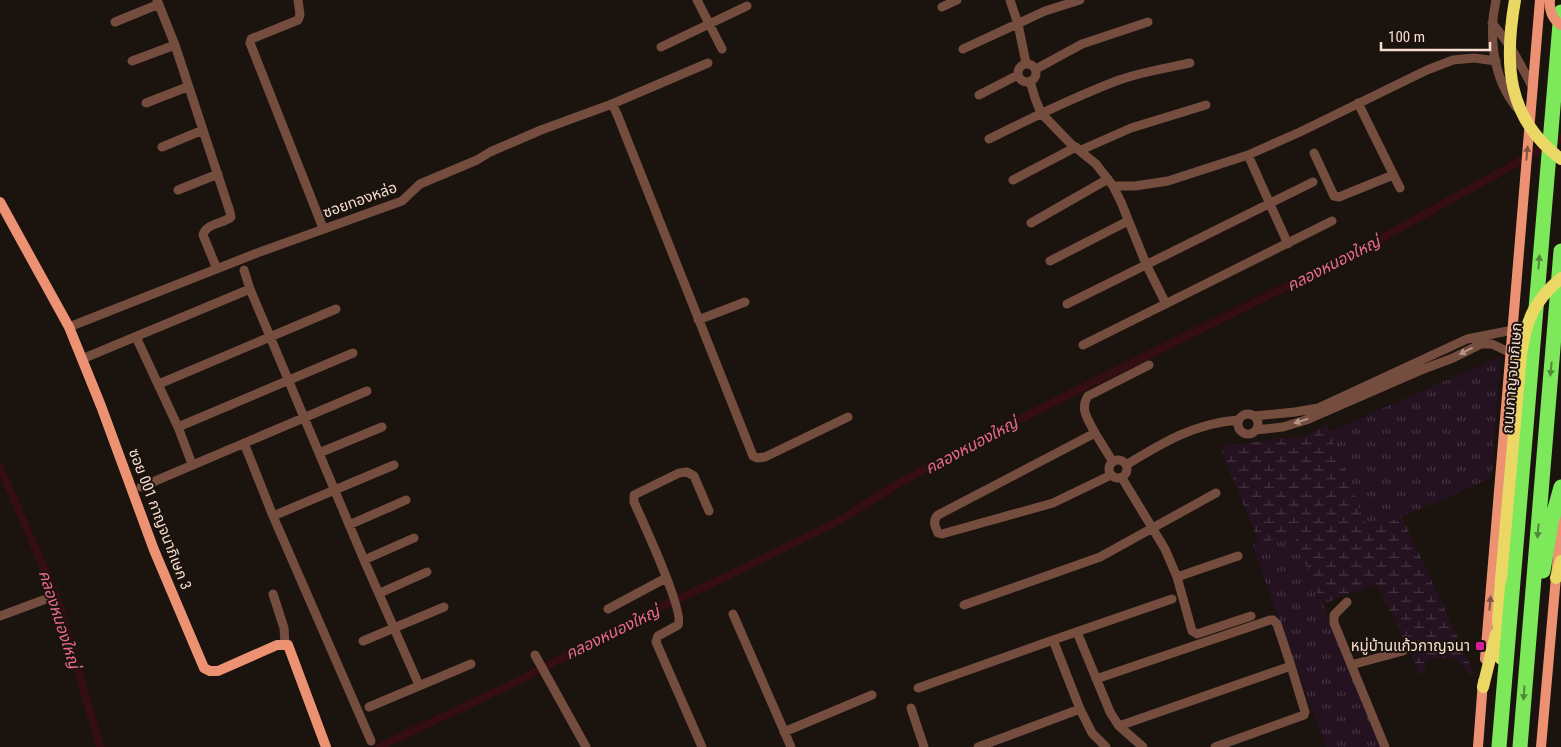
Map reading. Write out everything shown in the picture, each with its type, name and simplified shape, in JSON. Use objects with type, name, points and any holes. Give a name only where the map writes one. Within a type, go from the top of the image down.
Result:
[{"type":"highway","name":"ถนนกาญจนาภิเษก","points":[[1499,747],[1561,12]]},
{"type":"highway","points":[[1520,747],[1561,251]]},
{"type":"highway","points":[[1529,633],[1537,603],[1551,523],[1561,487]]},
{"type":"main road","points":[[1515,0],[1510,33],[1510,60],[1515,98],[1527,125],[1561,159]]},
{"type":"main road","points":[[1478,747],[1540,0]]},
{"type":"main road","points":[[1550,0],[1551,14],[1556,22],[1561,25]]},
{"type":"main road","name":"ซอย 001 กาญจนาภิเษก 3","points":[[0,202],[69,327],[154,550],[204,668],[210,671],[218,671],[270,648],[285,644]]},
{"type":"main road","points":[[1483,687],[1498,621],[1525,333],[1531,315],[1539,302],[1546,292],[1561,278]]},
{"type":"main road","points":[[1541,747],[1561,520]]},
{"type":"main road","points":[[1556,578],[1561,561]]},
{"type":"main road","points":[[1498,621],[1504,689]]},
{"type":"main road","points":[[285,644],[290,648],[326,747]]},
{"type":"street","points":[[298,0],[300,15],[298,20],[252,39],[250,44],[323,228]]},
{"type":"street","points":[[697,0],[722,49]]},
{"type":"street","points":[[942,7],[957,0]]},
{"type":"street","points":[[1010,0],[1018,24],[1026,63]]},
{"type":"street","points":[[963,49],[1045,11],[1080,0]]},
{"type":"street","points":[[1496,0],[1492,23],[1496,61],[1500,78],[1511,100],[1524,114],[1531,115]]},
{"type":"street","points":[[115,22],[158,2],[175,45],[187,87],[231,217],[204,231],[216,269]]},
{"type":"street","points":[[661,47],[747,6]]},
{"type":"street","points":[[1036,69],[1082,44],[1148,22]]},
{"type":"street","points":[[1492,23],[1506,39],[1519,59],[1533,88]]},
{"type":"street","points":[[132,61],[175,45]]},
{"type":"street","points":[[1031,223],[1110,182],[1135,186],[1168,181],[1248,155],[1300,132],[1427,70],[1453,60],[1474,58],[1496,61]]},
{"type":"street","name":"ซอยทองหล่อ","points":[[69,327],[323,228],[402,201],[420,184],[477,160],[490,152],[541,130],[612,104],[708,63]]},
{"type":"street","points":[[1026,63],[1032,64],[1036,69],[1035,78],[1030,82],[1021,80],[1018,75],[1018,69],[1026,63]]},
{"type":"street","points":[[989,139],[1041,113],[1120,80],[1190,63]]},
{"type":"street","points":[[979,94],[1018,75]]},
{"type":"street","points":[[1030,82],[1041,113],[1096,164],[1110,182],[1121,202],[1146,264],[1166,304]]},
{"type":"street","points":[[146,103],[187,87]]},
{"type":"street","points":[[1358,103],[1400,188]]},
{"type":"street","points":[[612,104],[618,114],[753,456],[757,458],[765,457],[848,417]]},
{"type":"street","points":[[1012,180],[1078,149],[1131,128],[1206,105]]},
{"type":"street","points":[[162,146],[203,130]]},
{"type":"street","points":[[1314,153],[1331,193],[1336,197],[1393,174]]},
{"type":"street","points":[[1248,155],[1288,244]]},
{"type":"street","points":[[178,190],[218,174]]},
{"type":"street","points":[[1067,304],[1313,182]]},
{"type":"street","points":[[1050,261],[1128,221]]},
{"type":"street","points":[[1083,345],[1332,221]]},
{"type":"street","points":[[244,270],[250,289],[349,526],[419,685]]},
{"type":"street","points":[[82,359],[250,289]]},
{"type":"street","points":[[698,320],[745,302]]},
{"type":"street","points":[[158,384],[336,309]]},
{"type":"street","points":[[1256,430],[1283,427],[1421,366],[1467,339],[1513,330]]},
{"type":"street","points":[[136,336],[178,427],[192,464]]},
{"type":"street","points":[[1421,366],[1454,358],[1481,344],[1492,344],[1511,353]]},
{"type":"street","points":[[178,427],[352,353]]},
{"type":"street","points":[[1113,462],[1084,412],[1085,401],[1088,396],[1150,365]]},
{"type":"street","points":[[141,487],[367,391]]},
{"type":"street","points":[[1126,465],[1170,439],[1184,433],[1202,427],[1238,420],[1245,414],[1254,416],[1322,410]]},
{"type":"street","points":[[1238,420],[1237,425],[1242,433],[1250,435],[1256,430],[1258,424],[1254,416]]},
{"type":"street","points":[[319,453],[382,428]]},
{"type":"street","points":[[1095,433],[938,515],[934,519],[934,523],[938,533],[942,534],[1053,503],[1111,475]]},
{"type":"street","points":[[244,443],[273,516],[371,741]]},
{"type":"street","points":[[1113,462],[1121,461],[1126,465],[1127,470],[1122,478]]},
{"type":"street","points":[[1111,475],[1110,469],[1113,462]]},
{"type":"street","points":[[273,516],[394,465]]},
{"type":"street","points":[[702,747],[656,642],[658,636],[679,623],[672,592],[634,502],[634,494],[679,473],[688,472],[694,476],[709,511]]},
{"type":"street","points":[[1111,475],[1116,478],[1122,478]]},
{"type":"street","points":[[1122,478],[1166,549],[1177,577],[1191,630],[1195,634],[1251,616]]},
{"type":"street","points":[[964,605],[1100,557],[1216,492]]},
{"type":"street","points":[[349,526],[406,500]]},
{"type":"street","points":[[364,560],[414,538]]},
{"type":"street","points":[[1177,577],[1238,556]]},
{"type":"street","points":[[380,593],[427,572]]},
{"type":"street","points":[[608,609],[666,578]]},
{"type":"street","points":[[273,594],[284,628],[285,644]]},
{"type":"street","points":[[0,616],[46,599]]},
{"type":"street","points":[[918,688],[1172,599]]},
{"type":"street","points":[[1347,602],[1336,612],[1333,619],[1385,747]]},
{"type":"street","points":[[363,641],[444,608]]},
{"type":"street","points":[[733,614],[791,747]]},
{"type":"street","points":[[1096,679],[1273,620],[1277,624],[1306,712],[1304,715],[1215,747]]},
{"type":"street","points":[[1077,632],[1110,712],[1119,726],[1143,747]]},
{"type":"street","points":[[1053,640],[1080,709],[1092,733],[1106,747]]},
{"type":"street","points":[[1351,665],[1403,651]]},
{"type":"street","points":[[537,658],[586,747]]},
{"type":"street","points":[[369,708],[471,664]]},
{"type":"street","points":[[1119,726],[1291,666]]},
{"type":"street","points":[[784,732],[872,695]]},
{"type":"street","points":[[911,708],[924,747]]},
{"type":"street","points":[[978,747],[1080,709]]},
{"type":"green space","points":[[1501,356],[1491,478],[1368,530],[1329,432]]},
{"type":"green space","points":[[1326,424],[1368,529],[1402,517],[1474,673],[1471,676],[1456,659],[1429,658],[1422,677],[1377,584],[1322,604],[1294,535],[1259,543],[1220,446],[1304,436]]},
{"type":"green space","points":[[1294,535],[1381,747],[1326,747],[1252,545]]},
{"type":"waterway","name":"คลองหนองใหญ่","points":[[379,747],[516,682],[664,605],[835,523],[901,482],[1038,410],[1366,247],[1561,138]]},
{"type":"waterway","name":"คลองหนองใหญ่","points":[[0,467],[57,598],[100,747]]},
{"type":"place","name":"หมู่บ้านแก้วกาญจนา","points":[[1480,646]]}]
